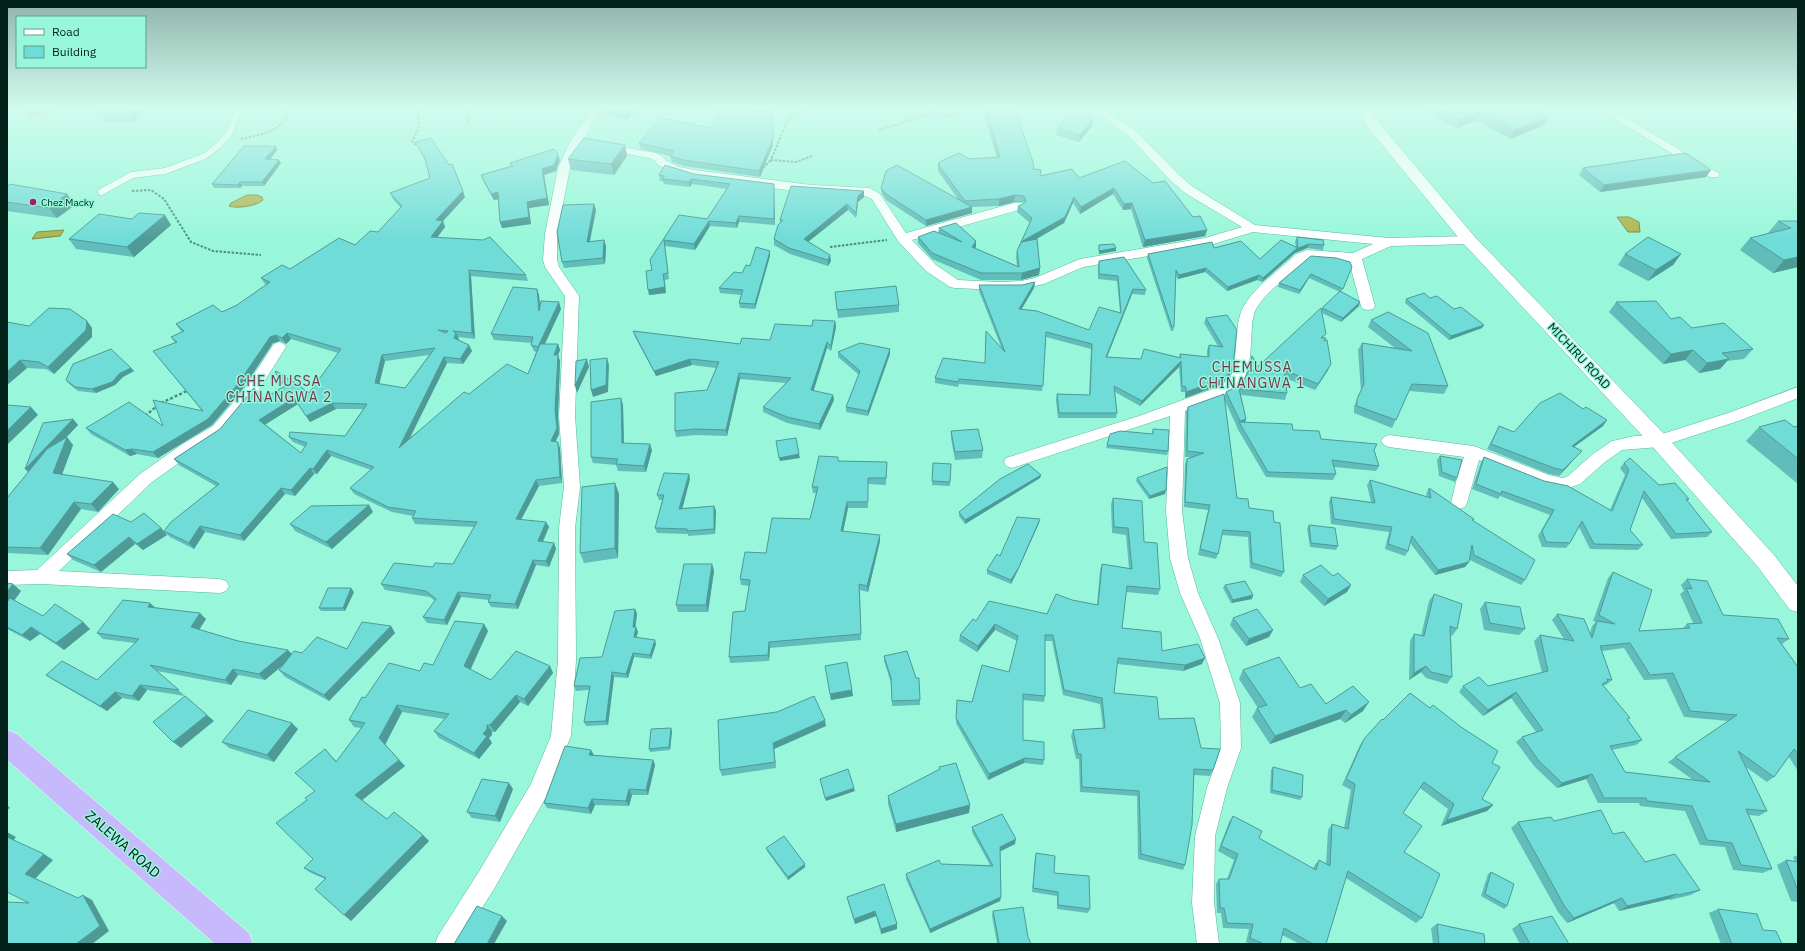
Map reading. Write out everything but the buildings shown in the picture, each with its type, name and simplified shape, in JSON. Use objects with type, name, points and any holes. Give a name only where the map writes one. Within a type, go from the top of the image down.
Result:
[{"type":"highway","name":"ZALEWA ROAD","points":[[7,743],[238,944]]},
{"type":"street","points":[[446,944],[486,881],[539,790],[561,736],[567,660],[567,528],[572,487],[567,416],[572,296],[552,267],[550,260],[551,234],[564,168],[572,151]]},
{"type":"street","points":[[631,151],[652,155],[658,158],[662,163],[674,169],[695,174],[811,189],[866,191],[876,197],[903,238],[931,268],[955,284],[999,286],[1021,285],[1039,281],[1080,263],[1207,242],[1252,228],[1389,242],[1469,240]]},
{"type":"street","points":[[1150,151],[1174,177],[1189,190],[1252,228]]},
{"type":"street","name":"MICHIRU ROAD","points":[[1395,151],[1469,240],[1659,441],[1766,561],[1798,603]]},
{"type":"street","points":[[1677,151],[1714,174]]},
{"type":"street","points":[[903,238],[1018,206]]},
{"type":"street","points":[[1012,462],[1178,408],[1230,387],[1238,376],[1242,360],[1248,311],[1258,297],[1301,257],[1307,254],[1318,254],[1355,257],[1389,242]]},
{"type":"street","points":[[1355,257],[1360,284],[1368,306]]},
{"type":"street","points":[[41,577],[146,478],[218,430],[248,395],[279,347]]},
{"type":"street","points":[[1389,441],[1474,452],[1547,481],[1563,484],[1574,480],[1599,458],[1618,445],[1635,442],[1659,441],[1733,417],[1798,392]]},
{"type":"street","points":[[1178,408],[1174,511],[1179,558],[1189,593],[1208,638],[1230,703],[1231,748],[1217,788],[1205,836],[1203,903],[1208,944]]},
{"type":"street","points":[[1459,503],[1466,474],[1474,452]]},
{"type":"street","points":[[7,578],[41,577],[220,586]]},
{"type":"lane","points":[[101,192],[132,175],[165,171],[189,163],[205,156],[211,151]]},
{"type":"path","points":[[775,151],[771,160],[796,162],[812,156]]},
{"type":"path","points":[[101,192],[151,190],[164,199],[190,242],[213,251],[261,255]]},
{"type":"path","points":[[830,247],[903,238]]},
{"type":"path","points":[[141,419],[163,401],[191,389]]},
{"type":"shaded area","points":[[247,195],[257,195],[262,197],[263,200],[256,204],[247,206],[229,206],[231,203]]},
{"type":"shaded area","points":[[1617,217],[1629,217],[1639,222],[1640,232],[1628,232]]},
{"type":"shaded area","points":[[64,230],[60,236],[32,239],[37,232]]},
{"type":"place","name":"Chez Macky","points":[[33,202]]},
{"type":"district","name":"CHEMUSSA CHINANGWA 1","points":[[1252,376]]},
{"type":"district","name":"CHE MUSSA CHINANGWA 2","points":[[279,390]]}]
